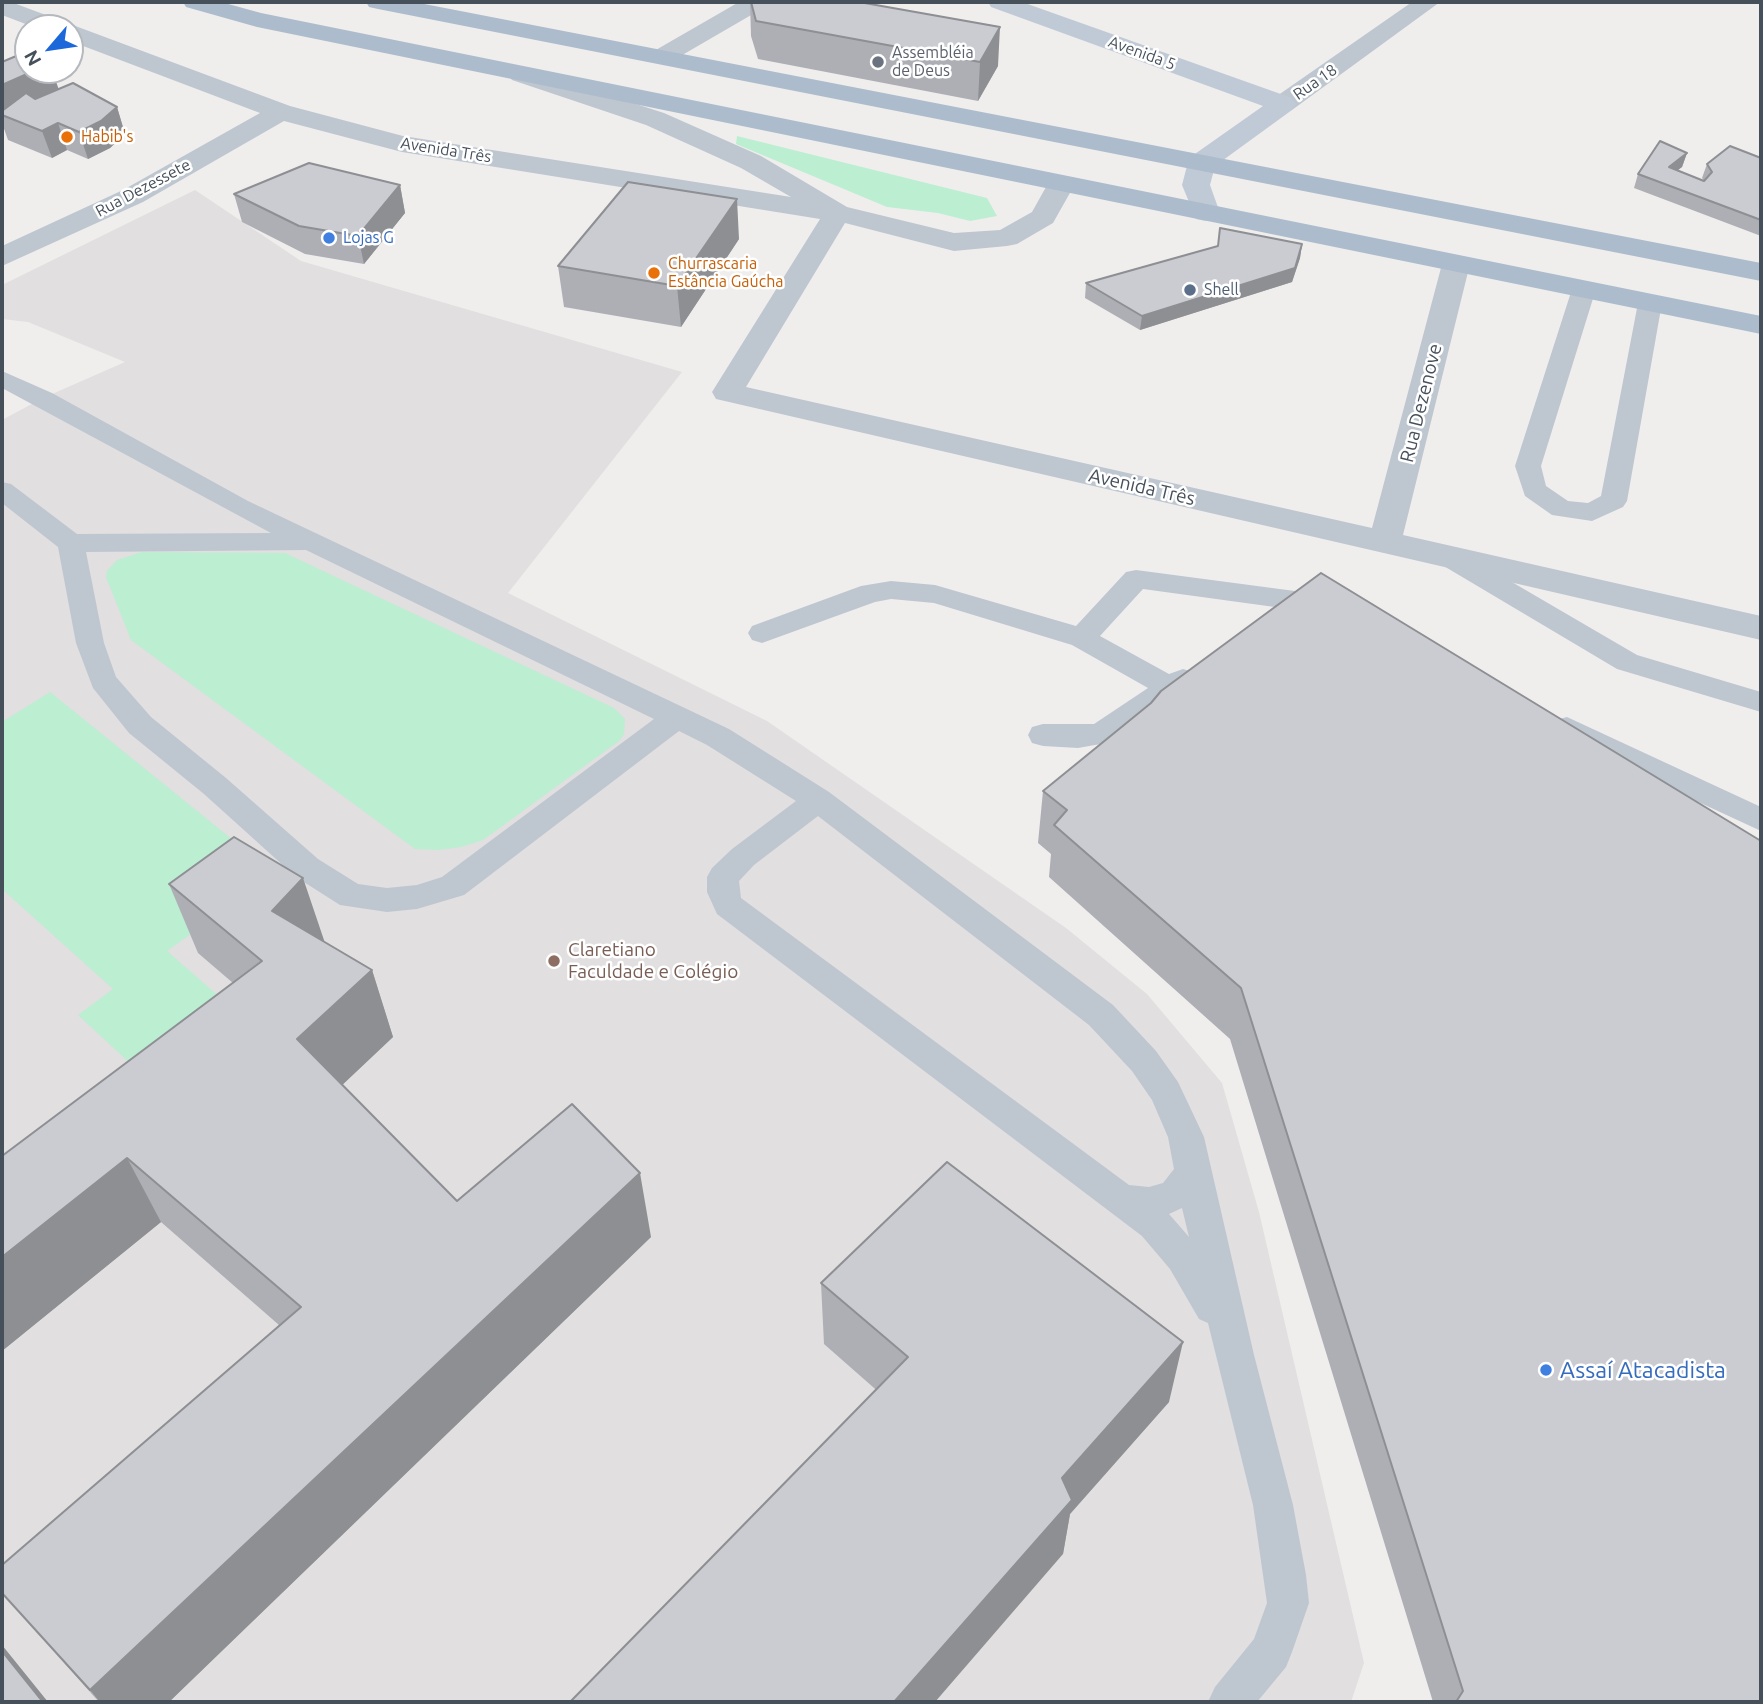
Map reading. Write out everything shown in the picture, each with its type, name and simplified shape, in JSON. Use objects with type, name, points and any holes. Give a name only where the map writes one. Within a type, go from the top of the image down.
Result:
[{"type":"main road","points":[[195,2],[257,20],[1761,325]]},
{"type":"main road","points":[[378,2],[1761,272]]},
{"type":"main road","name":"Avenida 5","points":[[1000,2],[1283,104]]},
{"type":"main road","name":"Rua 18","points":[[1202,162],[1283,104]]},
{"type":"main road","points":[[1202,162],[1196,185],[1206,213]]},
{"type":"main road","points":[[1638,300],[1664,285],[1671,274],[1651,250]]},
{"type":"street","points":[[663,56],[756,2]]},
{"type":"street","name":"Rua 18","points":[[1283,104],[1428,2]]},
{"type":"street","points":[[2,6],[23,14]]},
{"type":"street","name":"Avenida Três","points":[[84,37],[281,112],[401,144],[836,213],[954,242],[1007,238],[1043,216],[1061,184]]},
{"type":"street","points":[[519,74],[655,119],[751,162],[836,213]]},
{"type":"street","name":"Rua Dezessete","points":[[2,257],[134,196],[281,112]]},
{"type":"street","name":"Avenida Três","points":[[836,213],[727,392],[1761,628]]},
{"type":"street","name":"Rua Dezenove","points":[[1385,542],[1456,264]]},
{"type":"lane","points":[[1584,289],[1528,466],[1534,490],[1561,509],[1592,512],[1614,501],[1638,300]]},
{"type":"lane","points":[[2,379],[43,398],[239,507],[718,737],[818,800],[1101,1015],[1144,1061],[1166,1092],[1186,1138],[1235,1355],[1273,1505],[1288,1603],[1271,1652],[1230,1702]]},
{"type":"lane","points":[[2,490],[71,542],[311,542]]},
{"type":"lane","points":[[228,543],[243,532],[244,517],[239,507]]},
{"type":"lane","points":[[71,542],[90,643],[103,681],[140,725],[215,786],[307,868],[351,896],[397,899],[417,897],[453,886],[677,717]]},
{"type":"lane","points":[[1447,556],[1627,662],[1761,702]]},
{"type":"lane","points":[[1082,638],[1136,579],[1310,602],[1345,620]]},
{"type":"lane","points":[[762,633],[871,593],[891,590],[935,594],[1082,638],[1168,687]]},
{"type":"lane","points":[[1274,623],[1310,602]]},
{"type":"lane","points":[[1043,735],[1078,737],[1101,734],[1203,666]]},
{"type":"lane","points":[[1548,719],[1761,820]]},
{"type":"lane","points":[[818,800],[743,857],[723,877],[723,892],[728,905],[1156,1225],[1184,1256],[1208,1298],[1235,1355]]},
{"type":"lane","points":[[1125,1200],[1149,1203],[1162,1201],[1176,1194],[1192,1172]]},
{"type":"shaded area","name":"Claretiano Faculdade e Colégio","points":[[195,190],[301,261],[682,372],[508,593],[767,721],[1066,928],[1147,994],[1222,1083],[1259,1212],[1364,1663],[1351,1702],[2,1702],[2,420],[43,398],[125,362],[28,322],[2,319],[2,285]]},
{"type":"green space","points":[[737,136],[987,198],[997,216],[970,221],[938,213],[887,207],[736,144]]},
{"type":"green space","points":[[142,552],[285,553],[614,708],[625,719],[624,734],[619,741],[483,840],[461,847],[415,849],[131,640],[106,577],[107,571],[117,560]]},
{"type":"green space","points":[[50,692],[275,874],[167,951],[262,1034],[172,1102],[78,1015],[113,989],[2,889],[2,722]]},
{"type":"building","points":[[751,2],[859,2],[1000,27],[980,62],[756,21]]},
{"type":"building","points":[[14,57],[14,80],[2,85],[2,62]]},
{"type":"building","points":[[75,84],[117,107],[101,121],[79,132],[58,123],[42,131],[2,115],[2,111],[26,93],[35,99]]},
{"type":"building","points":[[1660,141],[1687,153],[1669,167],[1704,181],[1712,172],[1707,164],[1730,146],[1761,158],[1761,220],[1638,174]]},
{"type":"building","points":[[309,163],[400,185],[358,236],[299,226],[234,194]]},
{"type":"building","points":[[628,182],[737,199],[677,286],[558,266]]},
{"type":"building","name":"Shell","points":[[1220,228],[1302,244],[1295,268],[1142,316],[1086,283],[1218,246]]},
{"type":"building","name":"Assaí Atacadista","points":[[1321,573],[1761,841],[1761,1702],[1456,1702],[1463,1691],[1241,988],[1054,825],[1067,810],[1043,791],[1151,703],[1161,691]]},
{"type":"building","points":[[234,837],[303,878],[272,911],[372,970],[297,1039],[457,1201],[572,1104],[640,1173],[90,1690],[2,1593],[2,1565],[301,1307],[127,1158],[2,1257],[2,1156],[262,961],[169,884]]},
{"type":"building","points":[[947,1162],[1183,1342],[1062,1478],[1072,1500],[894,1702],[570,1702],[908,1357],[821,1283]]},
{"type":"building","points":[[2,1651],[43,1702],[2,1702]]},
{"type":"place","name":"Assembléia de Deus","points":[[878,62]]},
{"type":"place","name":"Habib's","points":[[67,137]]},
{"type":"place","name":"Lojas G","points":[[329,238]]},
{"type":"place","name":"Churrascaria Estância Gaúcha","points":[[654,273]]},
{"type":"place","name":"Shell","points":[[1190,290]]},
{"type":"place","name":"Claretiano Faculdade e Colégio","points":[[554,961]]},
{"type":"place","name":"Assaí Atacadista","points":[[1546,1370]]}]
